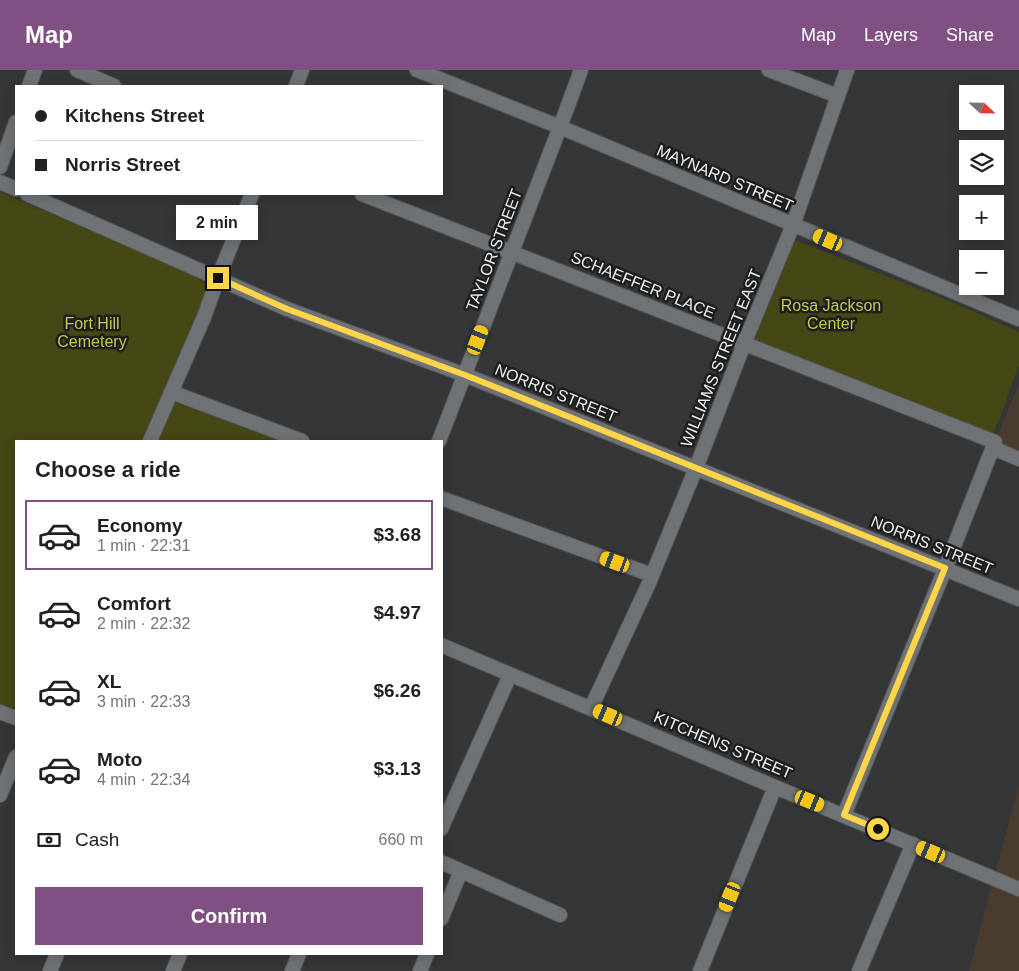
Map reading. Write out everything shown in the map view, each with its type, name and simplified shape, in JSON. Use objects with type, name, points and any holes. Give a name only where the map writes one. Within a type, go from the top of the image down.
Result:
[{"type":"street","points":[[29,85],[35,70]]},
{"type":"street","points":[[77,70],[112,85]]},
{"type":"street","points":[[296,85],[302,70]]},
{"type":"street","name":"MAYNARD STREET","points":[[417,70],[560,127],[1019,319]]},
{"type":"street","name":"TAYLOR STREET","points":[[439,440],[581,70]]},
{"type":"street","points":[[769,70],[838,96]]},
{"type":"street","name":"WILLIAMS STREET EAST","points":[[591,708],[652,575],[696,468],[793,225],[847,70]]},
{"type":"street","points":[[0,167],[15,125]]},
{"type":"street","points":[[0,182],[15,189]]},
{"type":"street","name":"NORRIS STREET","points":[[29,195],[287,309],[465,375],[1019,599]]},
{"type":"street","points":[[150,440],[204,317],[252,195]]},
{"type":"street","name":"SCHAEFFER PLACE","points":[[365,195],[744,344],[994,445],[1019,459]]},
{"type":"street","points":[[171,392],[299,440]]},
{"type":"street","points":[[844,815],[994,445]]},
{"type":"street","points":[[443,499],[652,575]]},
{"type":"street","name":"KITCHENS STREET","points":[[443,646],[1019,889]]},
{"type":"street","points":[[443,826],[510,675]]},
{"type":"street","points":[[0,712],[15,718]]},
{"type":"street","points":[[0,795],[15,758]]},
{"type":"street","points":[[700,971],[775,787]]},
{"type":"street","points":[[860,971],[913,844]]},
{"type":"street","points":[[443,863],[560,914]]},
{"type":"street","points":[[443,914],[461,871]]},
{"type":"street","points":[[50,971],[57,955]]},
{"type":"street","points":[[173,971],[180,955]]},
{"type":"street","points":[[292,971],[298,955]]},
{"type":"street","points":[[420,971],[427,955]]},
{"type":"shaded area","points":[[1019,383],[1019,452],[995,442]]},
{"type":"shaded area","points":[[1019,785],[1019,971],[969,971]]},
{"type":"green space","name":"Fort Hill Cemetery","points":[[0,192],[196,276],[208,284],[198,316],[144,440],[15,440],[15,708],[0,704]]},
{"type":"green space","name":"Rosa Jackson Center","points":[[795,240],[947,300],[1019,332],[1019,365],[992,436],[753,344]]},
{"type":"green space","points":[[174,401],[283,440],[154,440]]},
{"type":"route","points":[[218,278],[287,309],[465,375],[945,568],[844,815],[878,829]]}]
